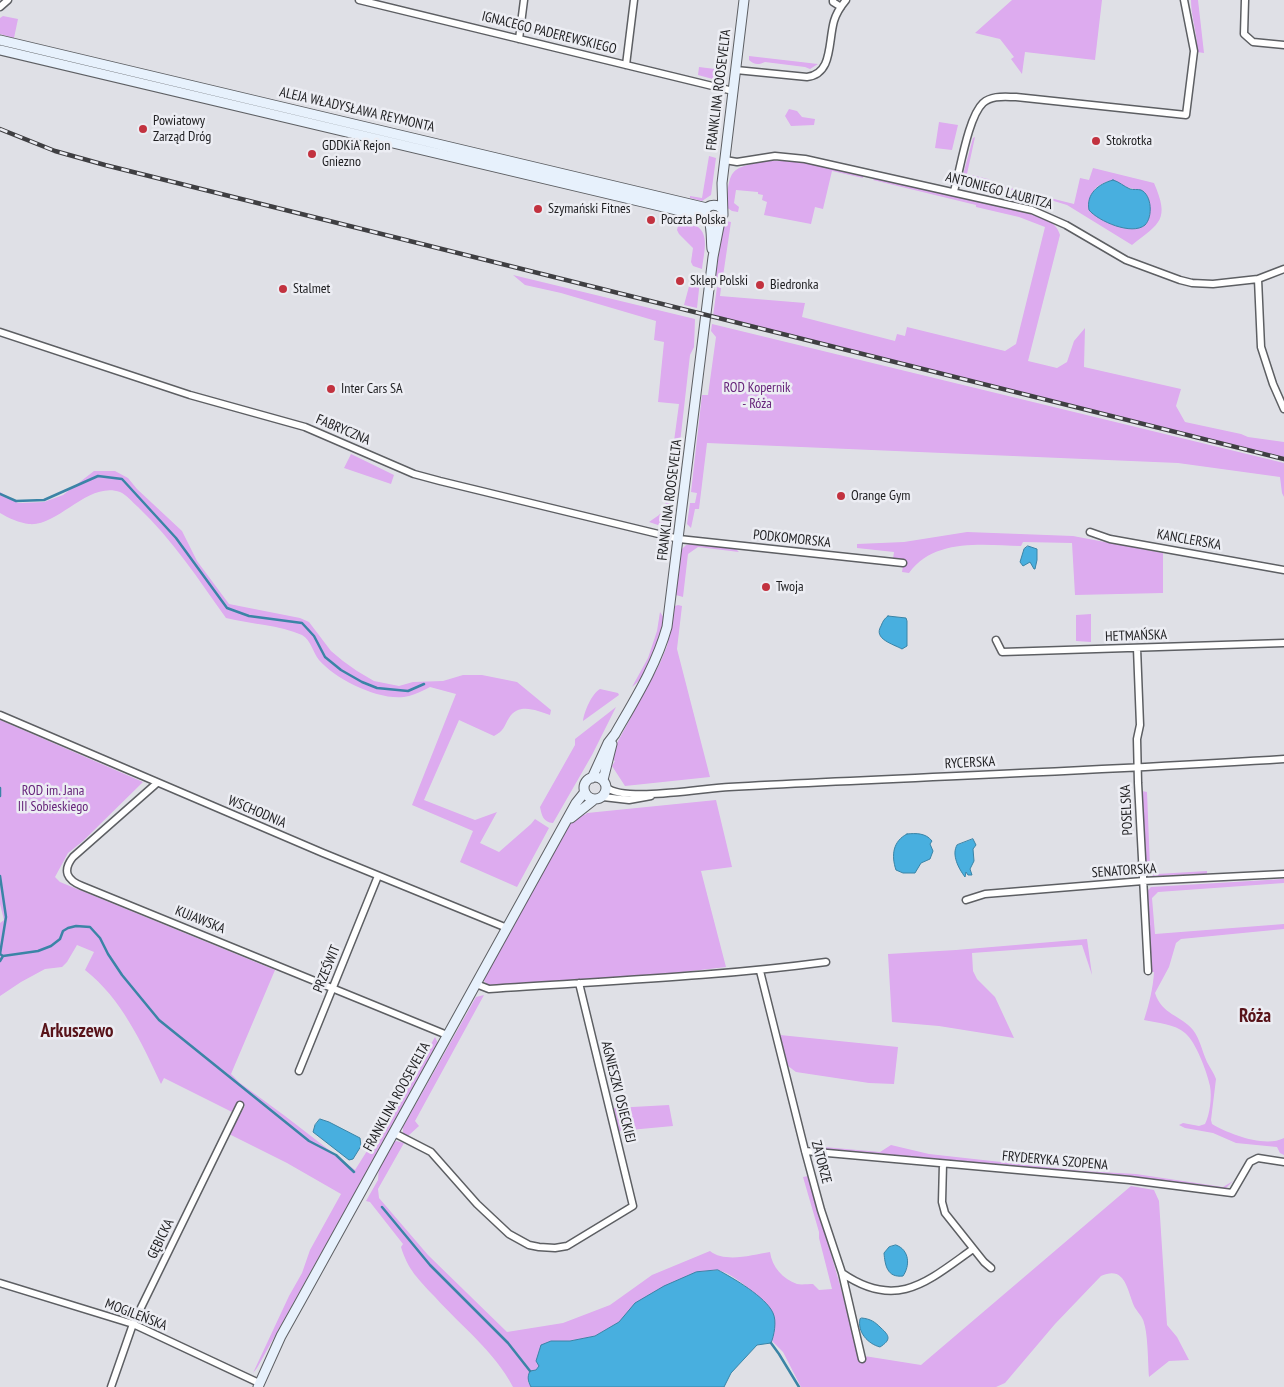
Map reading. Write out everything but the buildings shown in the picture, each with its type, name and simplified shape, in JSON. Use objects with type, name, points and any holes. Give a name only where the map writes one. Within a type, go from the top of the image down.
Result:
[{"type":"street","points":[[0,7],[8,0]]},
{"type":"street","name":"IGNACEGO PADEREWSKIEGO","points":[[360,0],[733,91]]},
{"type":"street","points":[[519,39],[524,0]]},
{"type":"street","points":[[626,65],[634,0]]},
{"type":"street","name":"FRANKLINA ROOSEVELTA","points":[[713,257],[711,215],[722,183],[744,0]]},
{"type":"street","points":[[833,0],[833,2],[841,7]]},
{"type":"street","points":[[736,70],[807,77],[818,74],[826,64],[834,20],[846,0]]},
{"type":"street","points":[[954,191],[976,114],[984,102],[993,98],[1005,96],[1186,115],[1194,51],[1184,0]]},
{"type":"street","points":[[1245,0],[1244,34],[1253,42],[1284,45]]},
{"type":"street","name":"ALEJA WŁADYSŁAWA REYMONTA","points":[[0,40],[711,215]]},
{"type":"street","name":"ALEJA WŁADYSŁAWA REYMONTA","points":[[0,50],[691,214],[711,215]]},
{"type":"street","name":"ANTONIEGO LAUBITZA","points":[[725,160],[737,162],[775,156],[798,158],[954,191],[1041,213],[1066,224],[1126,260],[1180,280],[1213,284],[1258,279],[1284,269]]},
{"type":"street","points":[[691,214],[702,219],[711,215]]},
{"type":"street","name":"FRANKLINA ROOSEVELTA","points":[[592,778],[608,744],[651,671],[663,640],[670,609],[713,257],[720,221],[723,217],[711,215]]},
{"type":"street","points":[[1258,279],[1261,347],[1273,384],[1284,409]]},
{"type":"street","name":"FABRYCZNA","points":[[0,332],[190,395],[305,427],[414,474],[679,539]]},
{"type":"street","name":"KANCLERSKA","points":[[1090,532],[1110,538],[1284,570]]},
{"type":"street","name":"PODKOMORSKA","points":[[679,539],[903,563]]},
{"type":"street","name":"HETMAŃSKA","points":[[996,640],[1002,652],[1284,644]]},
{"type":"street","name":"POSELSKA","points":[[1136,648],[1140,725],[1138,739],[1138,783],[1148,971]]},
{"type":"street","name":"WSCHODNIA","points":[[0,715],[85,750],[157,784],[507,928]]},
{"type":"street","name":"FRANKLINA ROOSEVELTA","points":[[605,784],[615,734]]},
{"type":"street","name":"RYCERSKA","points":[[605,784],[610,790],[622,793],[656,794],[716,787],[817,781],[1138,769],[1284,759]]},
{"type":"street","points":[[592,778],[605,784],[605,794],[599,798],[584,793],[586,783],[592,778]]},
{"type":"street","name":"KUJAWSKA","points":[[157,784],[73,857],[68,864],[66,872],[70,879],[82,886],[447,1036]]},
{"type":"street","name":"FRANKLINA ROOSEVELTA","points":[[258,1385],[281,1336],[576,803],[584,793]]},
{"type":"street","name":"RYCERSKA","points":[[599,798],[629,800],[656,794]]},
{"type":"street","name":"FRANKLINA ROOSEVELTA","points":[[565,823],[599,798]]},
{"type":"street","name":"SENATORSKA","points":[[966,900],[985,894],[1143,881],[1284,874]]},
{"type":"street","name":"PRZEŚWIT","points":[[299,1071],[378,876]]},
{"type":"street","points":[[476,984],[489,989],[760,971],[826,962]]},
{"type":"street","name":"ZATORZE","points":[[760,971],[805,1151],[842,1273],[862,1358]]},
{"type":"street","name":"AGNIESZKI OSIECKIEJ","points":[[394,1133],[431,1152],[477,1204],[509,1234],[529,1245],[555,1248],[567,1246],[633,1206],[578,983]]},
{"type":"street","name":"GĘBICKA","points":[[110,1387],[133,1324],[240,1105]]},
{"type":"street","name":"FRYDERYKA SZOPENA","points":[[805,1151],[1130,1180],[1232,1193],[1250,1162],[1258,1158],[1284,1162]]},
{"type":"street","points":[[943,1164],[942,1202],[945,1213],[984,1262],[991,1268]]},
{"type":"street","points":[[842,1273],[849,1278],[878,1290],[894,1291],[906,1289],[924,1282],[974,1249]]},
{"type":"street","name":"MOGILEŃSKA","points":[[0,1283],[133,1324],[258,1385]]},
{"type":"green space","points":[[1012,0],[1102,0],[1095,60],[1025,52],[1022,74],[1011,59],[1014,57],[1000,39],[975,33]]},
{"type":"green space","points":[[1191,0],[1198,0],[1204,53],[1197,52]]},
{"type":"green space","points":[[3,16],[18,19],[14,38],[0,34],[0,18]]},
{"type":"green space","points":[[749,56],[818,64],[810,69],[765,62],[757,64],[749,60]]},
{"type":"green space","points":[[699,67],[723,70],[725,73],[724,79],[720,81],[698,75]]},
{"type":"green space","points":[[789,109],[797,111],[802,117],[815,119],[814,125],[791,126],[785,116]]},
{"type":"green space","points":[[939,122],[958,125],[952,150],[935,148]]},
{"type":"green space","points":[[975,137],[967,174],[988,179],[998,185],[1074,204],[1080,178],[1089,180],[1093,168],[1154,183],[1161,205],[1160,220],[1150,231],[1132,245],[1067,205],[1034,195],[974,182],[963,175],[973,138]],"holes":[[[1108,181],[1140,190],[1147,221],[1143,225],[1131,229],[1124,228],[1111,224],[1101,217],[1094,190]]]},
{"type":"green space","points":[[709,156],[716,158],[711,195],[702,201],[690,198],[690,196],[702,198]]},
{"type":"green space","points":[[768,161],[797,161],[863,175],[863,178],[832,171],[823,209],[815,207],[811,224],[764,215],[767,202],[762,200],[763,195],[758,194],[758,192],[736,190],[734,203],[739,207],[738,212],[726,207],[729,184],[734,172],[739,168]]},
{"type":"green space","points":[[874,178],[1031,214],[1049,221],[1056,227],[1060,235],[1028,361],[1057,368],[1067,362],[1074,341],[1085,328],[1084,367],[1181,389],[1176,406],[1185,422],[1248,437],[1284,442],[1284,457],[713,316],[717,287],[721,288],[720,296],[805,303],[802,317],[895,341],[897,334],[905,336],[907,327],[1005,351],[1016,344],[1045,227],[1019,217],[873,180]]},
{"type":"green space","points":[[683,221],[699,227],[703,232],[705,245],[702,269],[693,266],[691,262],[693,248],[677,230],[679,222]]},
{"type":"green space","points":[[725,221],[731,222],[722,283],[715,282],[723,223]]},
{"type":"green space","points":[[513,275],[695,319],[694,347],[690,355],[671,522],[661,526],[649,522],[665,508],[679,404],[658,402],[664,342],[654,340],[656,321],[561,293],[525,285]]},
{"type":"green space","points":[[691,279],[700,280],[697,308],[684,305]]},
{"type":"green space","name":"ROD Kopernik - Róża","points":[[712,324],[1284,463],[1284,497],[1280,477],[1178,463],[707,443],[699,509],[695,509],[691,528],[687,524],[690,503],[695,503],[697,493],[691,492],[702,395],[708,395],[716,337],[711,331]]},
{"type":"green space","points":[[351,454],[394,475],[391,484],[344,468]]},
{"type":"green space","points":[[94,471],[115,471],[128,478],[137,489],[182,531],[197,561],[229,604],[300,618],[309,622],[331,651],[357,671],[374,681],[399,686],[413,682],[443,681],[463,675],[482,675],[517,682],[551,710],[550,715],[528,709],[518,710],[509,718],[502,730],[494,736],[459,720],[424,800],[475,820],[497,812],[480,843],[499,852],[535,819],[549,828],[517,887],[460,862],[473,831],[412,805],[456,694],[430,687],[409,696],[386,696],[374,693],[348,682],[327,668],[319,660],[308,640],[302,635],[275,627],[226,618],[185,560],[162,532],[138,507],[120,492],[108,490],[96,493],[51,519],[40,523],[22,523],[0,513],[0,492],[18,503],[44,502],[63,495]]},
{"type":"green space","points":[[967,532],[1073,536],[1163,553],[1163,593],[1075,595],[1072,543],[1023,542],[1021,546],[960,546],[932,554],[919,562],[909,573],[902,572],[904,560],[893,559],[894,552],[857,548],[857,544],[904,542]]},
{"type":"green space","points":[[686,545],[736,549],[739,552],[698,547],[688,554],[683,597],[676,595],[681,550]]},
{"type":"green space","points":[[675,606],[682,606],[677,649],[710,777],[625,786],[612,766],[615,761],[609,758],[660,663],[667,646]]},
{"type":"green space","points":[[660,612],[664,618],[654,656],[645,673],[632,687],[648,658],[657,631]]},
{"type":"green space","points":[[1091,614],[1091,642],[1076,641],[1076,615]]},
{"type":"green space","points":[[600,689],[618,693],[619,695],[583,721],[589,703],[594,694]]},
{"type":"green space","points":[[616,707],[592,755],[553,823],[545,820],[540,807],[575,745],[575,739]]},
{"type":"green space","name":"ROD im. Jana III Sobieskiego","points":[[0,720],[143,782],[83,841],[68,853],[55,877],[60,882],[275,970],[231,1074],[240,1083],[355,1170],[406,1089],[435,1037],[438,1043],[253,1373],[289,1296],[302,1273],[310,1250],[341,1194],[287,1163],[229,1134],[245,1106],[237,1102],[232,1112],[164,1078],[161,1084],[138,1037],[120,1008],[98,981],[85,970],[94,952],[77,945],[62,967],[45,969],[0,996],[0,923],[4,920],[0,904]]},
{"type":"green space","points":[[1142,791],[1147,792],[1150,867],[1157,874],[1207,871],[1207,875],[1159,878],[1149,874],[1146,867]]},
{"type":"green space","points":[[716,800],[732,867],[701,871],[726,967],[666,974],[510,984],[488,985],[483,980],[568,826],[580,811],[585,815],[587,813]]},
{"type":"green space","points":[[1284,879],[1284,883],[1158,892],[1152,898],[1155,934],[1284,924],[1284,929],[1181,939],[1176,943],[1169,967],[1155,993],[1162,1006],[1193,1030],[1216,1079],[1212,1124],[1228,1132],[1257,1141],[1276,1141],[1284,1138],[1284,1155],[1280,1153],[1277,1147],[1236,1143],[1213,1133],[1185,1128],[1179,1125],[1183,1123],[1199,1126],[1205,1124],[1211,1095],[1206,1073],[1197,1050],[1185,1033],[1171,1026],[1144,1020],[1154,972],[1151,972],[1148,890],[1151,887]]},
{"type":"green space","points":[[1087,939],[1092,975],[1082,945],[972,953],[973,971],[977,979],[995,997],[1014,1038],[939,1026],[892,1022],[888,954]]},
{"type":"green space","points":[[484,995],[415,1121],[419,1126],[408,1136],[403,1133],[403,1127],[476,997]]},
{"type":"green space","points":[[780,1035],[898,1047],[894,1084],[869,1083],[796,1072],[788,1066]]},
{"type":"green space","points":[[669,1105],[673,1126],[619,1131],[614,1108]]},
{"type":"green space","points":[[396,1141],[404,1143],[378,1189],[379,1198],[428,1255],[507,1332],[563,1323],[610,1305],[652,1275],[710,1251],[723,1257],[747,1256],[770,1252],[773,1263],[787,1279],[797,1284],[813,1284],[819,1290],[832,1289],[819,1232],[803,1177],[808,1176],[858,1355],[921,1365],[1131,1186],[1154,1190],[1159,1201],[1167,1325],[1177,1337],[1189,1360],[1169,1361],[1149,1377],[1147,1342],[1143,1321],[1134,1306],[1124,1280],[1120,1276],[1109,1273],[1101,1276],[1055,1324],[1005,1383],[996,1387],[801,1387],[783,1352],[772,1341],[774,1328],[773,1313],[739,1281],[724,1272],[716,1270],[705,1272],[595,1336],[570,1341],[551,1341],[539,1366],[528,1382],[531,1387],[513,1387],[497,1362],[414,1274],[401,1247],[403,1244],[370,1202],[366,1201],[378,1180],[379,1167]]},
{"type":"green space","points":[[891,1145],[929,1154],[1082,1171],[1136,1174],[1223,1187],[1233,1181],[1225,1189],[1135,1177],[852,1152],[816,1148],[813,1146],[880,1152]]},
{"type":"water","points":[[1113,180],[1130,189],[1141,190],[1145,193],[1149,201],[1150,212],[1145,225],[1132,229],[1116,226],[1100,219],[1089,210],[1089,199],[1094,190],[1102,184]]},
{"type":"water","points":[[1028,546],[1037,549],[1035,569],[1030,562],[1023,566],[1020,562],[1024,549]]},
{"type":"water","points":[[888,616],[906,618],[907,646],[902,649],[882,638],[880,634],[879,631],[882,623]]},
{"type":"water","points":[[907,834],[924,835],[932,841],[930,844],[933,851],[930,859],[921,863],[915,873],[903,873],[896,870],[894,864],[894,849],[899,840]]},
{"type":"water","points":[[973,839],[976,845],[973,849],[974,861],[970,869],[972,875],[968,875],[966,872],[965,877],[956,862],[955,849],[957,845]]},
{"type":"water","points":[[320,1119],[360,1138],[361,1146],[353,1159],[349,1160],[313,1132],[315,1125]]},
{"type":"water","points":[[896,1245],[901,1247],[906,1254],[908,1263],[903,1276],[890,1273],[885,1262],[884,1253],[889,1247]]},
{"type":"water","points":[[718,1270],[748,1288],[764,1301],[773,1313],[775,1320],[771,1343],[757,1345],[731,1373],[724,1387],[531,1387],[528,1375],[530,1371],[536,1370],[539,1366],[536,1361],[541,1345],[551,1341],[570,1341],[595,1336],[619,1322],[635,1303],[664,1286],[696,1272]]},
{"type":"water","points":[[860,1319],[873,1321],[886,1333],[888,1340],[884,1345],[880,1347],[864,1337],[860,1328]]},
{"type":"waterway","points":[[0,494],[16,501],[44,500],[98,476],[122,479],[176,538],[227,608],[249,616],[302,623],[314,636],[325,657],[341,670],[377,688],[408,691],[424,684]]},
{"type":"waterway","points":[[0,788],[0,796]]},
{"type":"waterway","points":[[0,876],[6,917],[0,954],[3,956]]},
{"type":"waterway","points":[[0,961],[3,956],[38,951],[51,946],[60,939],[63,931],[68,928],[76,926],[90,927],[100,938],[122,975],[159,1020],[309,1141],[336,1155],[354,1172]]},
{"type":"waterway","points":[[382,1207],[430,1265],[508,1343],[530,1371]]},
{"type":"waterway","points":[[771,1343],[799,1387]]},
{"type":"railway","points":[[0,129],[55,151],[105,165],[1284,459]]},
{"type":"place","name":"Powiatowy Zarząd Dróg","points":[[143,129]]},
{"type":"place","name":"Stokrotka","points":[[1096,141]]},
{"type":"place","name":"GDDKiA Rejon Gniezno","points":[[312,154]]},
{"type":"place","name":"Szymański Fitnes","points":[[538,209]]},
{"type":"place","name":"Poczta Polska","points":[[651,220]]},
{"type":"place","name":"Sklep Polski","points":[[680,281]]},
{"type":"place","name":"Biedronka","points":[[760,285]]},
{"type":"place","name":"Stalmet","points":[[283,289]]},
{"type":"place","name":"Inter Cars SA","points":[[331,389]]},
{"type":"place","name":"Orange Gym","points":[[841,496]]},
{"type":"place","name":"Twoja","points":[[766,587]]},
{"type":"district","name":"Róża","points":[[1255,1017]]},
{"type":"district","name":"Arkuszewo","points":[[77,1032]]}]
